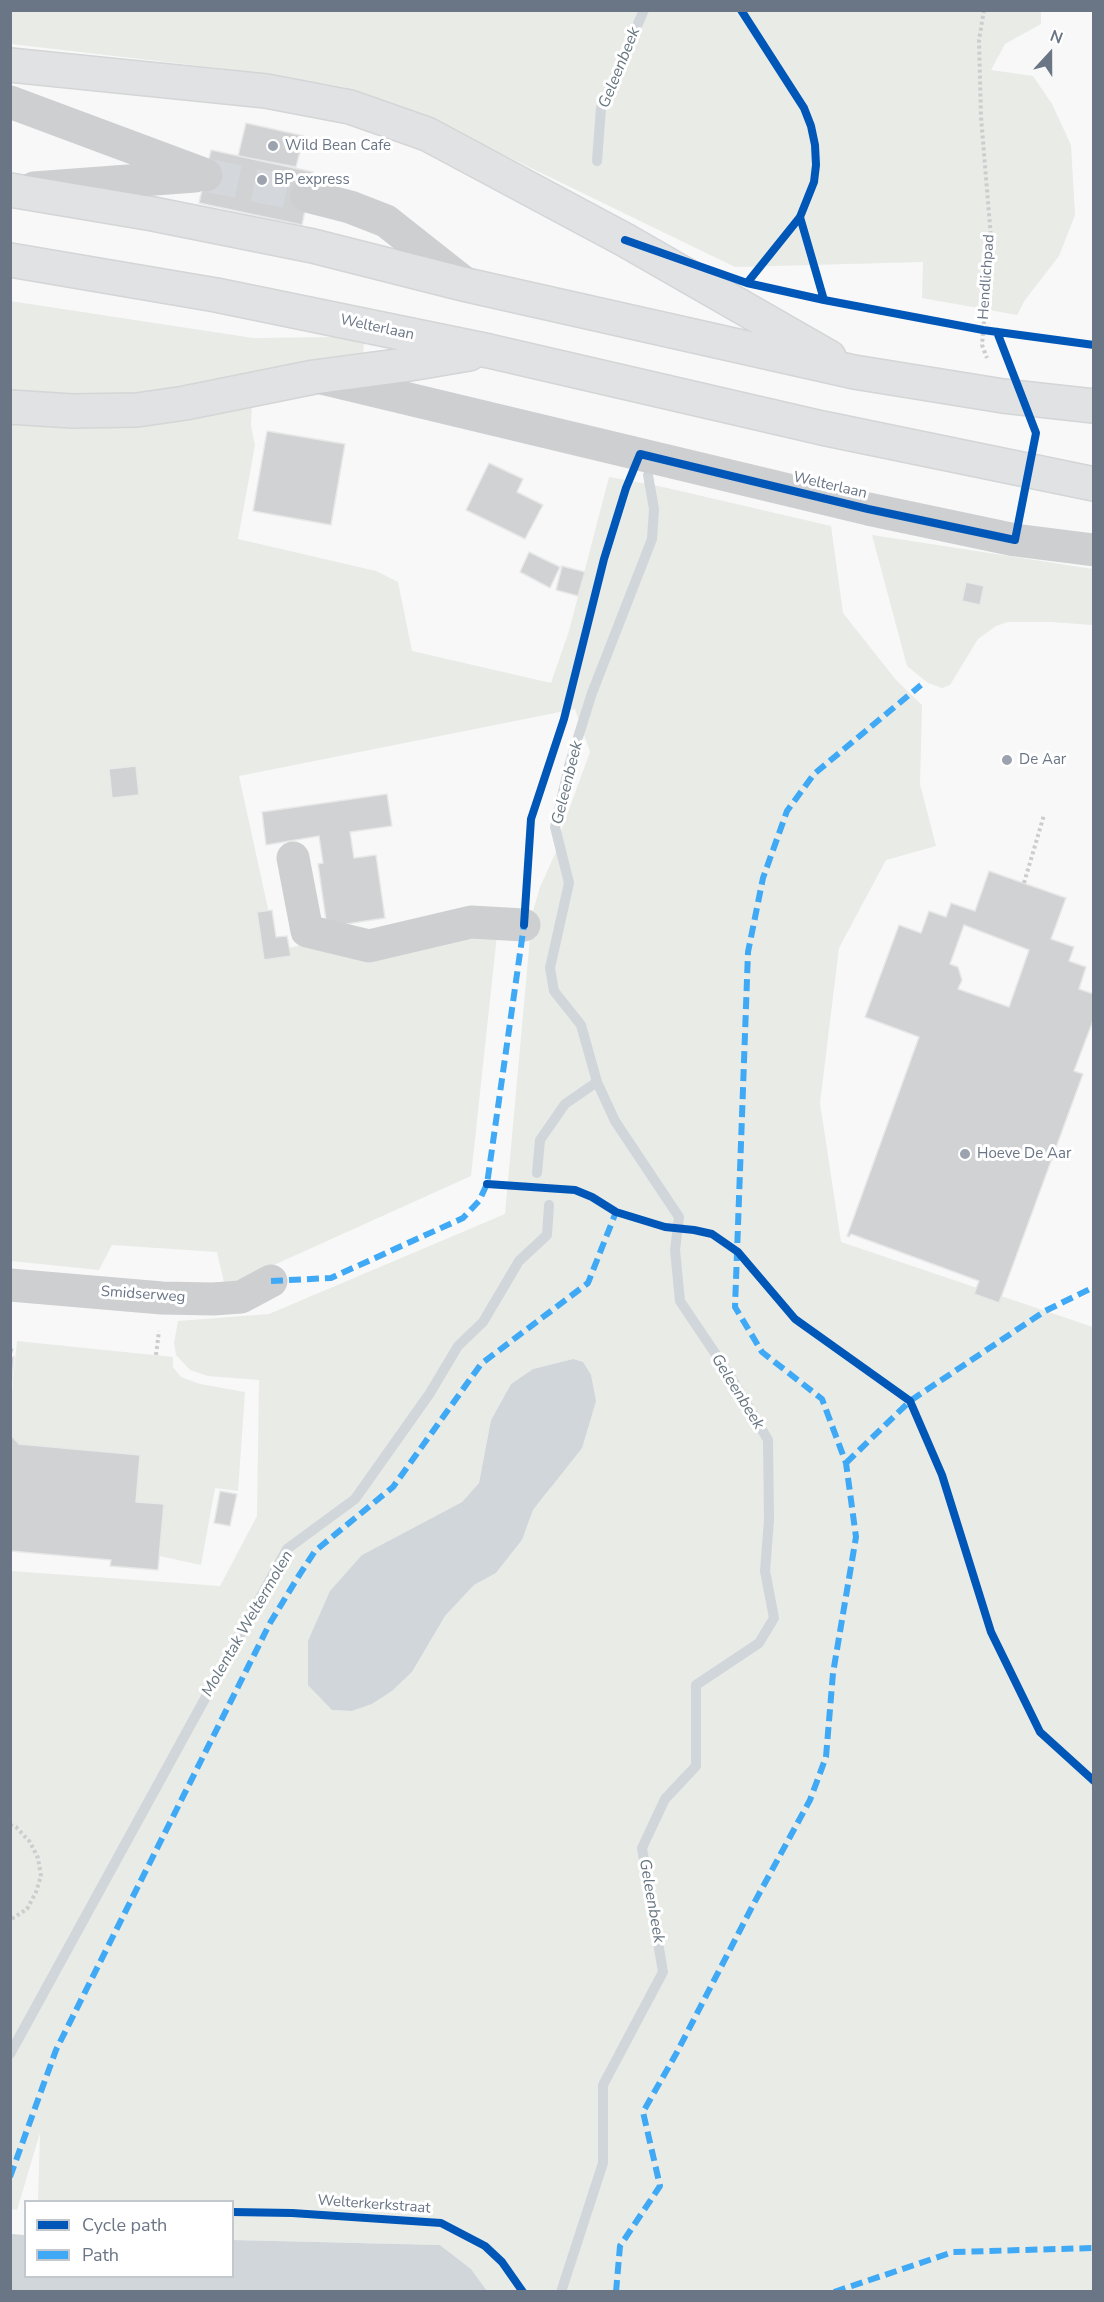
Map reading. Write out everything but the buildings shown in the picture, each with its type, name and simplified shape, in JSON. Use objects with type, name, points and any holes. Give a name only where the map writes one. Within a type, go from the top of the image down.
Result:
[{"type":"main road","points":[[10,65],[266,91],[350,107],[427,134],[625,240],[854,372]]},
{"type":"main road","points":[[11,190],[153,214],[301,244],[467,285],[854,372],[1004,396],[1094,406]]},
{"type":"main road","name":"Welterlaan","points":[[10,260],[216,295],[489,351],[822,428],[1094,484]]},
{"type":"main road","points":[[10,407],[72,411],[136,410],[184,403],[314,377],[489,351]]},
{"type":"street","points":[[10,102],[206,175],[11,190]]},
{"type":"street","points":[[307,196],[350,207],[386,221],[467,285]]},
{"type":"street","name":"Welterlaan","points":[[314,377],[868,508],[1015,540],[1094,550]]},
{"type":"street","points":[[293,858],[307,931],[369,946],[471,922],[524,925]]},
{"type":"street","name":"Smidserweg","points":[[10,1285],[162,1298],[213,1299],[241,1298],[271,1281]]},
{"type":"path","points":[[971,328],[986,331]]},
{"type":"path","points":[[1024,883],[1044,815]]},
{"type":"path","points":[[10,1825],[16,1827],[30,1842],[38,1858],[41,1876],[27,1909],[10,1920]]},
{"type":"shaded area","points":[[11,10],[1041,11],[1041,24],[1005,44],[991,70],[1033,76],[1052,104],[1071,145],[1075,215],[1059,256],[1025,300],[1017,315],[922,298],[923,262],[735,267],[434,121],[343,87],[252,72],[11,44]]},
{"type":"shaded area","points":[[10,301],[253,338],[337,337],[364,343],[363,355],[253,375],[251,426],[255,445],[238,539],[376,571],[398,582],[412,651],[551,683],[569,631],[609,477],[663,487],[831,526],[843,613],[896,680],[922,705],[920,784],[936,846],[886,860],[839,948],[820,1103],[841,1242],[1093,1327],[1093,2291],[487,2291],[471,2269],[440,2245],[234,2240],[234,2200],[38,2200],[40,2133],[17,2210],[11,2209],[11,1571],[220,1586],[257,1516],[259,1380],[208,1376],[190,1370],[176,1355],[174,1343],[178,1321],[269,1314],[505,1214],[532,915],[540,887],[556,852],[556,845],[590,752],[575,709],[239,776],[277,950],[500,907],[471,1176],[225,1287],[217,1252],[112,1245],[99,1270],[11,1261]],"holes":[[[573,1359],[550,1489],[533,1510],[522,1540],[496,1573],[474,1585],[445,1616],[412,1672],[392,1691],[372,1704],[352,1711],[332,1710],[362,1555],[462,1502],[479,1483],[491,1420],[511,1384],[533,1369]]]},
{"type":"shaded area","points":[[872,535],[1093,569],[1093,625],[1008,622],[996,626],[978,639],[950,685],[942,688],[928,683],[907,666]]},
{"type":"shaded area","points":[[17,1341],[173,1357],[173,1367],[181,1377],[200,1384],[245,1392],[238,1491],[215,1488],[201,1565],[159,1556],[163,1504],[136,1502],[140,1455],[19,1444],[11,1434],[11,1402]]},
{"type":"shaded area","points":[[573,1359],[583,1362],[591,1375],[596,1401],[582,1448],[533,1510],[522,1540],[496,1573],[474,1585],[445,1616],[412,1672],[392,1691],[372,1704],[352,1711],[332,1710],[308,1685],[308,1641],[330,1591],[362,1555],[462,1502],[479,1483],[491,1420],[511,1384],[533,1369]]},
{"type":"shaded area","points":[[11,2234],[24,2235],[24,2278],[234,2278],[234,2240],[440,2245],[471,2269],[487,2291],[11,2291]]},
{"type":"waterway","name":"Geleenbeek","points":[[597,161],[601,108],[644,10]]},
{"type":"waterway","name":"Geleenbeek","points":[[561,2292],[603,2163],[603,2085],[663,1972],[642,1848],[665,1799],[696,1766],[696,1685],[759,1643],[774,1618],[765,1571],[769,1520],[768,1440],[729,1374],[680,1301],[675,1250],[679,1217],[615,1121],[597,1082],[581,1025],[554,991],[550,968],[569,883],[555,827],[569,766],[592,693],[652,539],[654,509],[648,475]]},
{"type":"waterway","name":"Molentak Weltermolen","points":[[537,1173],[540,1140],[565,1104],[597,1082]]},
{"type":"waterway","name":"Molentak Weltermolen","points":[[10,2054],[287,1549],[355,1499],[430,1393],[458,1346],[483,1322],[519,1261],[547,1235],[549,1205]]},
{"type":"tunnel","points":[[206,175],[307,196]]},
{"type":"marked path","points":[[616,2292],[620,2246],[660,2186],[643,2112],[810,1800],[826,1757],[833,1673],[856,1537],[846,1463],[822,1399],[762,1352],[735,1307],[748,952],[763,878],[787,811],[814,774],[921,685]]},
{"type":"marked path","points":[[271,1281],[331,1278],[463,1218],[479,1201],[487,1184],[524,925]]},
{"type":"marked path","points":[[10,2177],[56,2050],[270,1623],[298,1577],[315,1551],[393,1487],[481,1364],[588,1283],[616,1212]]},
{"type":"marked path","points":[[846,1463],[910,1401],[1045,1311],[1094,1287]]},
{"type":"marked path","points":[[834,2292],[953,2252],[1094,2248]]},
{"type":"cycle path","points":[[741,10],[804,108],[811,126],[816,165],[814,182],[800,217],[747,283]]},
{"type":"cycle path","points":[[800,217],[824,300]]},
{"type":"cycle path","name":"Hendlichpad","points":[[625,240],[747,283],[983,330],[1094,345]]},
{"type":"cycle path","points":[[524,925],[531,819],[564,719],[604,559],[626,488],[640,454],[868,509],[1015,540],[1036,433],[997,332]]},
{"type":"cycle path","points":[[487,1184],[575,1190],[592,1197],[616,1212],[665,1227],[712,1234],[738,1252],[795,1319],[910,1401],[942,1475],[991,1632],[1040,1732],[1094,1781]]},
{"type":"cycle path","name":"Welterkerkstraat","points":[[234,2212],[292,2213],[441,2223],[485,2246],[502,2262],[523,2292]]},
{"type":"place","name":"Wild Bean Cafe","points":[[273,146]]},
{"type":"place","name":"BP express","points":[[262,180]]},
{"type":"place","name":"De Aar","points":[[1007,760]]},
{"type":"place","name":"Hoeve De Aar","points":[[965,1154]]}]
